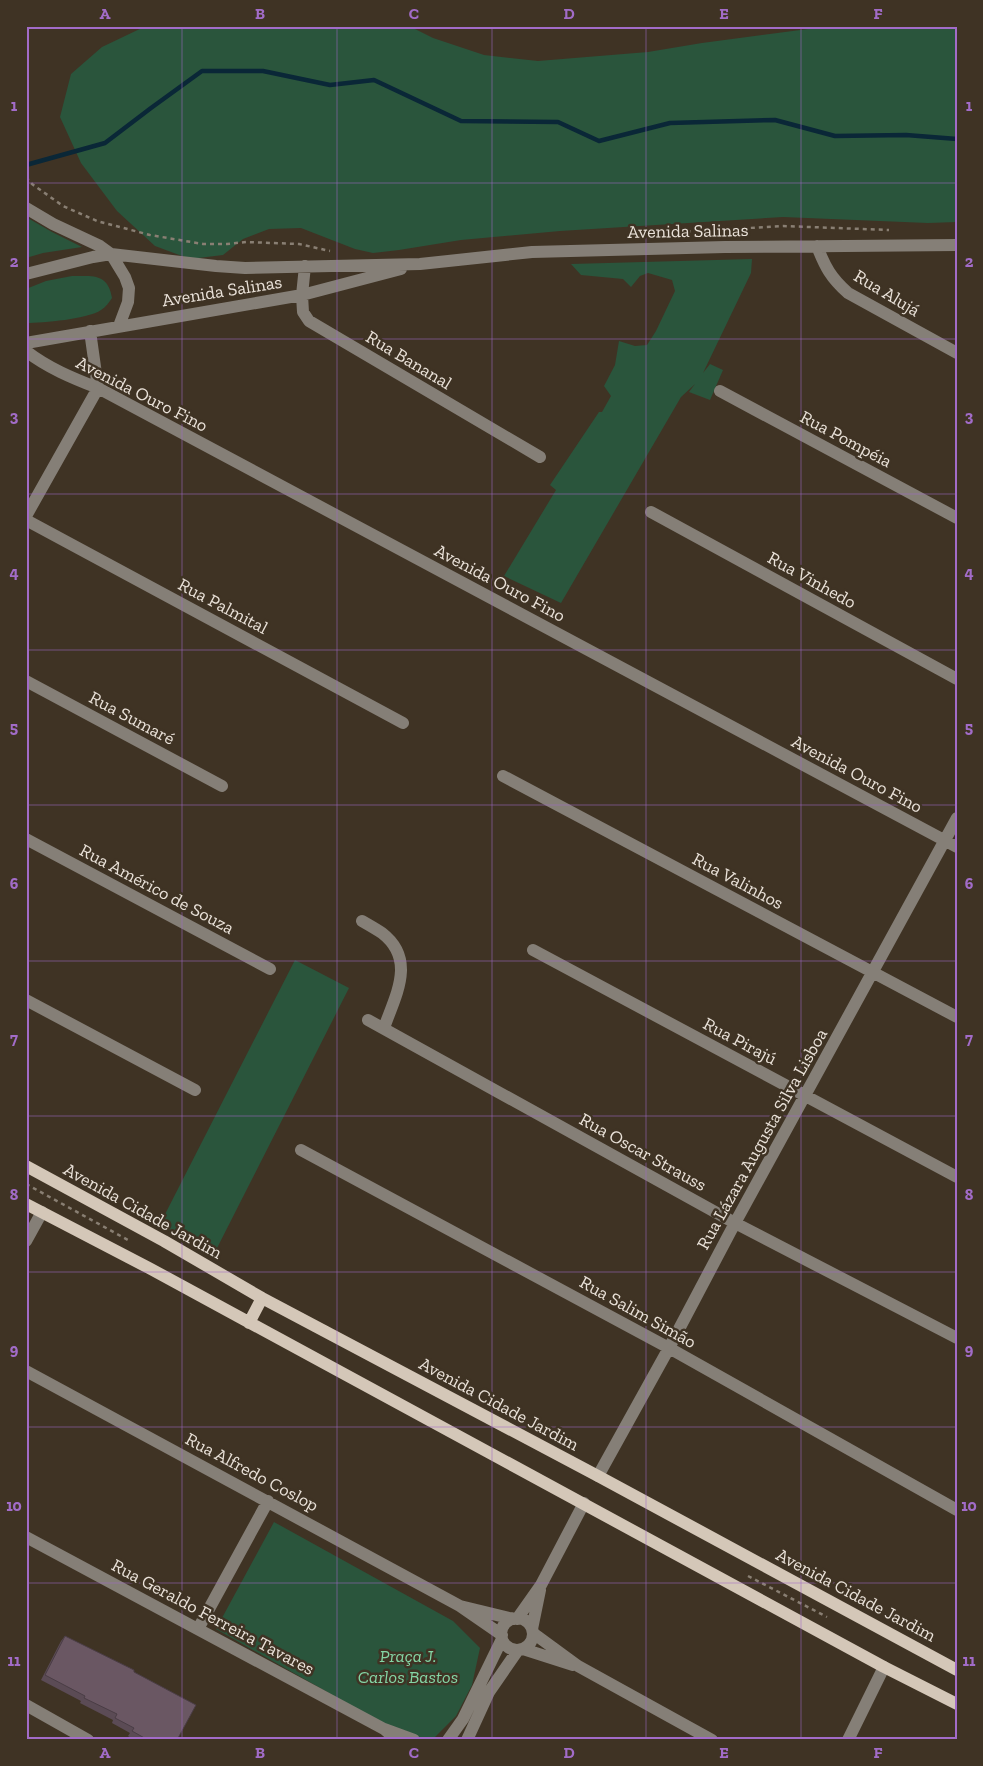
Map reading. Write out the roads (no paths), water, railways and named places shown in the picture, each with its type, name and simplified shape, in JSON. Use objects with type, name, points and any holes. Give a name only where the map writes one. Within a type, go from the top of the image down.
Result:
[{"type":"main road","name":"Avenida Cidade Jardim","points":[[26,1166],[164,1241],[262,1298],[598,1476],[957,1670]]},
{"type":"main road","points":[[26,1204],[149,1268],[884,1667],[957,1704]]},
{"type":"main road","points":[[249,1323],[262,1298]]},
{"type":"street","points":[[26,208],[53,224],[100,246],[111,254],[126,277],[129,288],[128,302],[119,326]]},
{"type":"street","name":"Avenida Salinas","points":[[26,274],[111,254],[245,268],[420,264],[532,252],[725,247],[957,245]]},
{"type":"street","name":"Rua Alujá","points":[[817,246],[825,267],[834,281],[848,293],[957,353]]},
{"type":"street","name":"Avenida Salinas","points":[[26,343],[302,295],[420,264]]},
{"type":"street","name":"Rua Bananal","points":[[304,266],[303,312],[309,321],[540,458]]},
{"type":"street","points":[[26,516],[98,388],[90,331]]},
{"type":"street","name":"Avenida Ouro Fino","points":[[26,352],[41,363],[98,388],[957,847]]},
{"type":"street","name":"Rua Pompéia","points":[[720,391],[957,518]]},
{"type":"street","name":"Rua Vinhedo","points":[[651,512],[957,679]]},
{"type":"street","name":"Rua Palmital","points":[[26,520],[403,723]]},
{"type":"street","name":"Rua Sumaré","points":[[26,680],[222,786]]},
{"type":"street","name":"Rua Valinhos","points":[[503,776],[957,1017]]},
{"type":"street","name":"Rua Lázara Augusta Silva Lisboa","points":[[598,1476],[957,818]]},
{"type":"street","name":"Rua Américo de Souza","points":[[26,840],[270,969]]},
{"type":"street","points":[[362,921],[382,934],[400,956],[402,976],[384,1028]]},
{"type":"street","name":"Rua Pirajú","points":[[533,950],[957,1178]]},
{"type":"street","points":[[26,1000],[195,1090]]},
{"type":"street","name":"Rua Oscar Strauss","points":[[368,1020],[735,1223],[957,1338]]},
{"type":"street","name":"Rua Salim Simão","points":[[301,1150],[669,1348],[957,1510]]},
{"type":"street","points":[[26,1241],[42,1212]]},
{"type":"street","name":"Rua Alfredo Coslop","points":[[26,1371],[460,1606]]},
{"type":"street","points":[[198,1629],[268,1501]]},
{"type":"street","points":[[448,1740],[464,1719],[502,1637],[505,1625],[515,1619],[541,1585],[584,1503]]},
{"type":"street","name":"Rua Geraldo Ferreira Tavares","points":[[26,1537],[384,1729]]},
{"type":"street","points":[[467,1740],[489,1692],[520,1650],[531,1643],[541,1585]]},
{"type":"street","points":[[460,1606],[526,1621],[533,1631],[578,1666],[712,1740]]},
{"type":"street","points":[[460,1606],[502,1637],[508,1647],[578,1666]]},
{"type":"street","points":[[848,1740],[884,1667]]},
{"type":"street","points":[[26,1705],[88,1740]]},
{"type":"street","points":[[384,1729],[397,1740]]},
{"type":"street","points":[[384,1729],[414,1740]]},
{"type":"waterway","points":[[26,165],[105,143],[202,71],[263,71],[330,85],[374,80],[461,121],[558,122],[599,141],[670,123],[775,120],[835,136],[906,135],[957,139]]},
{"type":"park label","name":"Praça J. Carlos Bastos","points":[[408,1666]]}]
